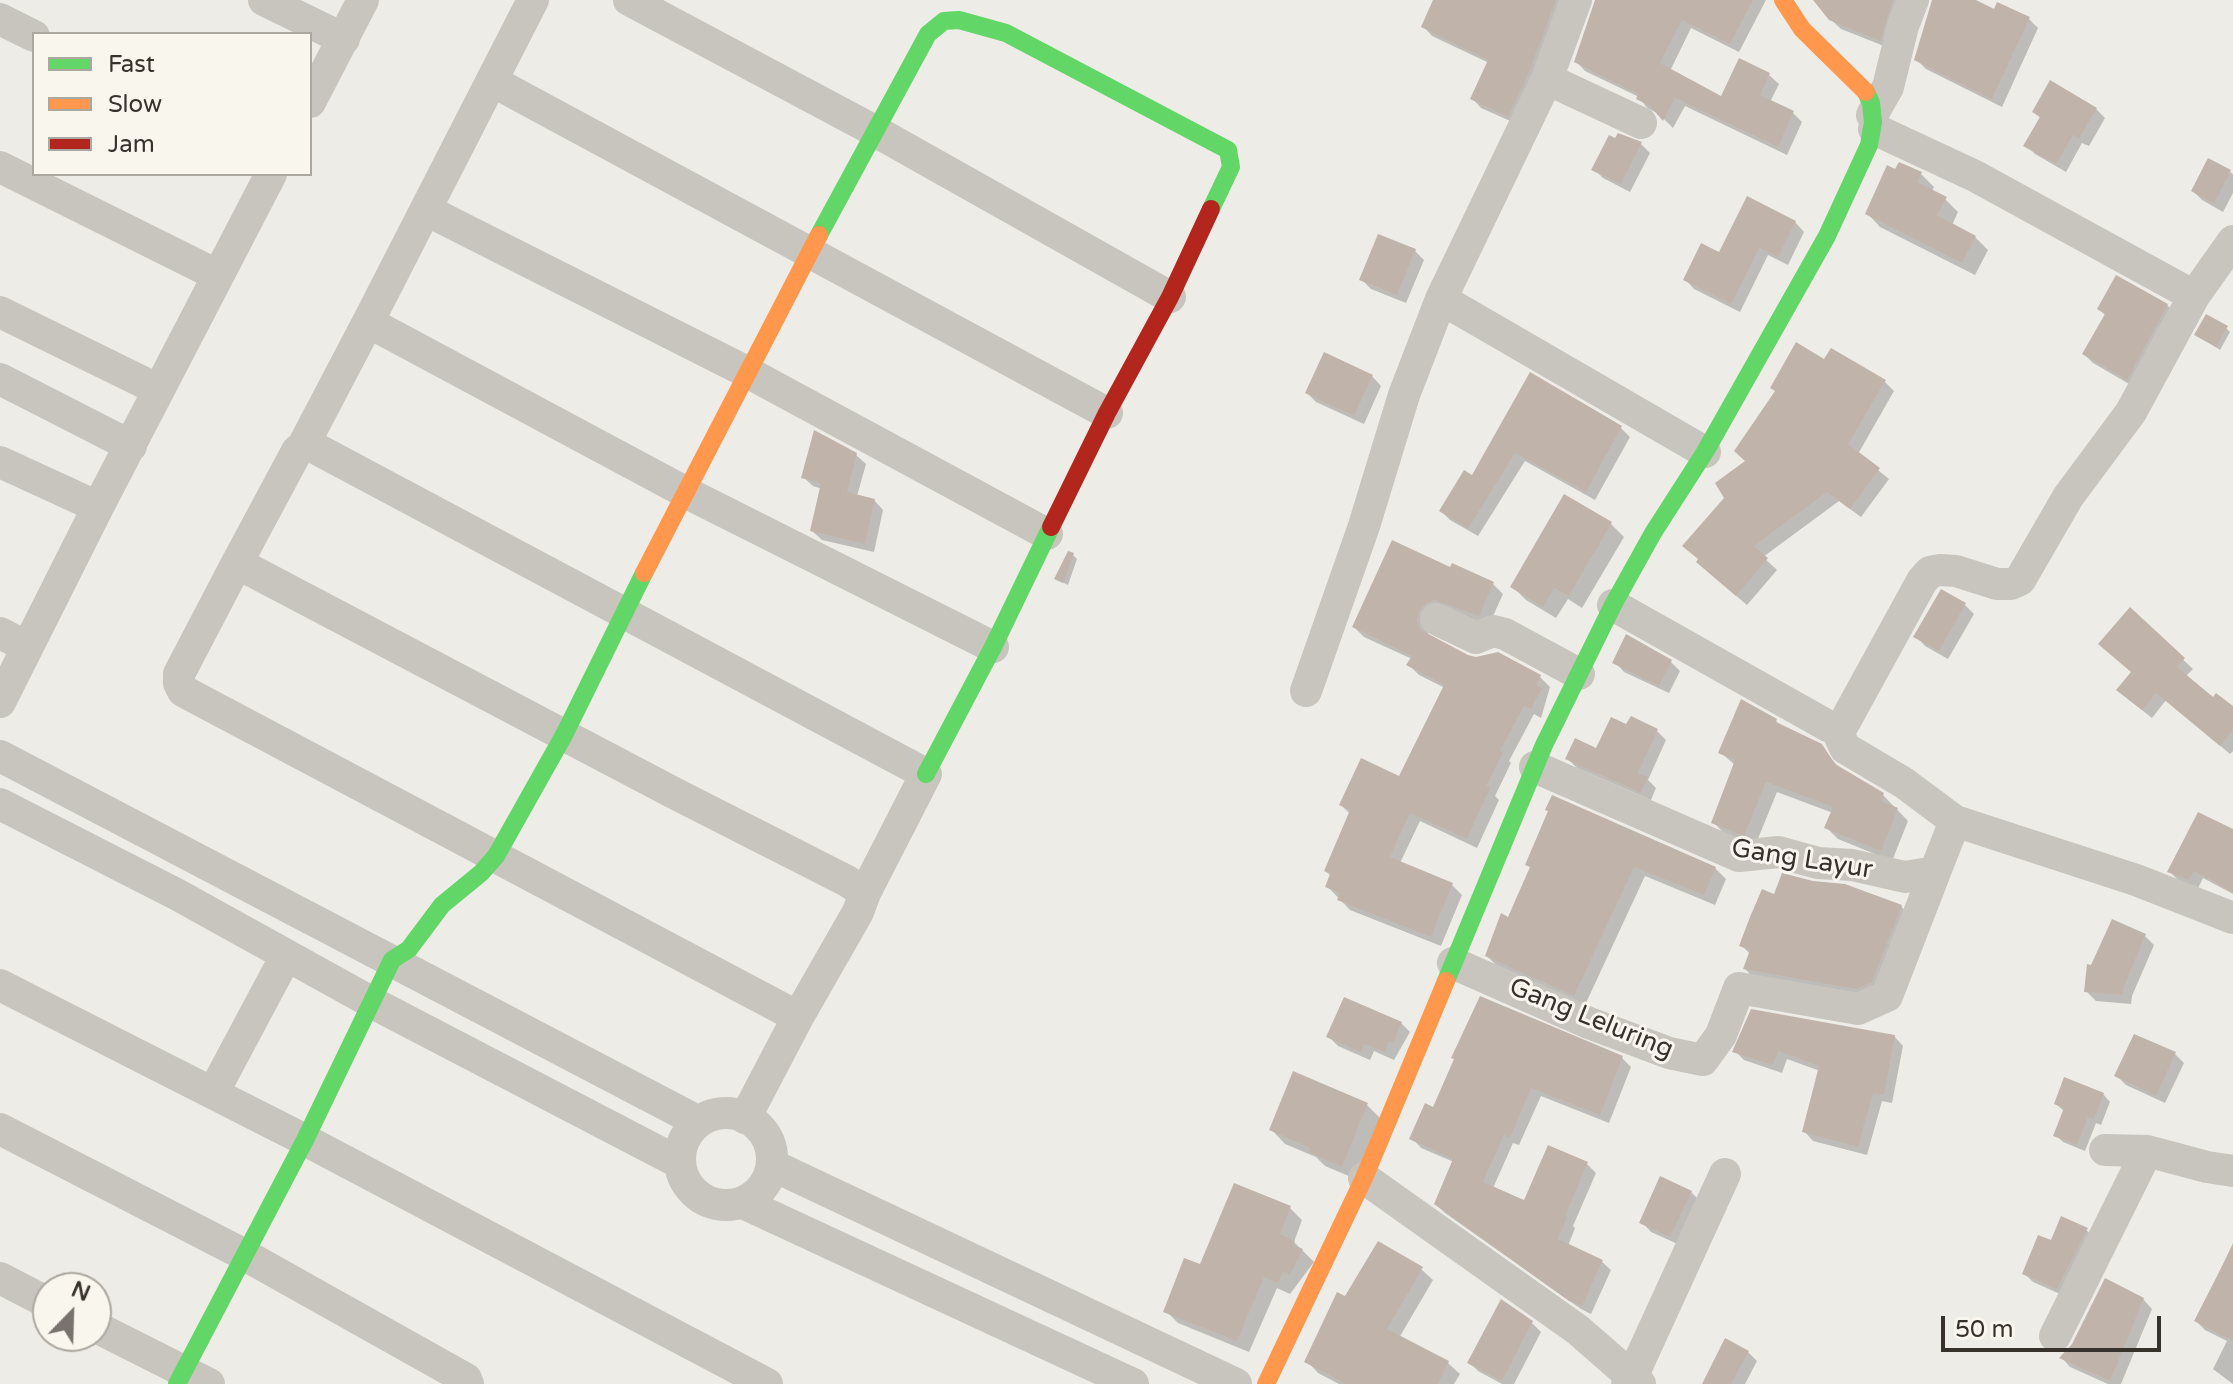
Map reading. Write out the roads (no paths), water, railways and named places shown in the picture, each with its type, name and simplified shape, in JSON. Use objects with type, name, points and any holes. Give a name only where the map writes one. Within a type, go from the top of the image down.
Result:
[{"type":"street","points":[[264,0],[344,39]]},
{"type":"street","points":[[312,98],[363,0]]},
{"type":"street","points":[[533,0],[303,446],[297,451],[179,674],[179,683],[183,691],[798,1017]]},
{"type":"street","points":[[629,0],[875,131],[1170,297]]},
{"type":"street","points":[[1306,691],[1364,526],[1404,395],[1441,299],[1547,79],[1576,0]]},
{"type":"street","points":[[1783,0],[1802,29],[1864,88],[1871,103],[1873,122]]},
{"type":"street","points":[[1266,1384],[1364,1178],[1535,767],[1579,674],[1653,533],[1705,452],[1827,236],[1869,145],[1873,122],[1888,87],[1903,26],[1913,0]]},
{"type":"street","points":[[0,19],[32,35]]},
{"type":"street","points":[[112,1336],[190,1380],[243,1254],[305,1140],[392,960],[409,949],[442,905],[481,873],[496,856],[564,735],[747,372],[928,34],[944,21],[959,20],[1006,33],[1228,150],[1231,167],[1170,297],[1107,413],[993,647],[858,912],[745,1118]]},
{"type":"street","points":[[1547,79],[1641,123]]},
{"type":"street","points":[[492,81],[1107,413]]},
{"type":"street","points":[[1873,122],[2194,296]]},
{"type":"street","points":[[0,167],[217,275]]},
{"type":"street","points":[[0,702],[14,640],[98,507],[270,176]]},
{"type":"street","points":[[426,210],[747,372],[1047,534]]},
{"type":"street","points":[[1836,728],[1843,725],[1922,581],[1930,572],[1956,571],[1997,584],[2020,580],[2068,497],[2131,412],[2194,296],[2233,241]]},
{"type":"street","points":[[1441,299],[1705,452]]},
{"type":"street","points":[[0,312],[159,390]]},
{"type":"street","points":[[368,322],[687,493],[993,647]]},
{"type":"street","points":[[0,379],[131,446]]},
{"type":"street","points":[[303,446],[313,447],[926,774]]},
{"type":"street","points":[[0,462],[98,507]]},
{"type":"street","points":[[237,563],[865,893]]},
{"type":"street","points":[[1613,605],[1836,728],[1845,748],[1904,783],[1955,821],[2136,880],[2233,918]]},
{"type":"street","points":[[1436,619],[1476,638],[1493,631],[1505,634],[1579,674]]},
{"type":"street","points":[[0,756],[699,1122]]},
{"type":"street","name":"Gang Layur","points":[[1535,767],[1739,856],[1778,852],[1818,863],[1852,865],[1905,877],[1935,872]]},
{"type":"street","points":[[0,804],[178,895],[371,1002],[680,1163]]},
{"type":"street","points":[[1935,872],[1955,821]]},
{"type":"street","name":"Gang Leluring","points":[[1453,963],[1589,1023],[1669,1053],[1703,1060],[1721,1035],[1739,988],[1858,1009],[1887,996],[1935,872]]},
{"type":"street","points":[[213,1093],[286,956]]},
{"type":"street","points":[[0,985],[305,1140],[767,1384]]},
{"type":"street","points":[[730,1114],[745,1118],[766,1137],[772,1165],[767,1181],[757,1194],[743,1203],[726,1206],[709,1202],[695,1193],[685,1179],[680,1163],[681,1147],[688,1133],[699,1122],[714,1115],[730,1114]]},
{"type":"street","points":[[0,1129],[243,1254],[466,1379],[468,1384]]},
{"type":"street","points":[[2105,1150],[2147,1151],[2233,1171]]},
{"type":"street","points":[[2055,1336],[2147,1151]]},
{"type":"street","points":[[772,1165],[1236,1384]]},
{"type":"street","points":[[1364,1178],[1578,1330],[1633,1382],[1725,1174]]},
{"type":"street","points":[[743,1203],[1133,1384]]},
{"type":"street","points":[[0,1278],[32,1295]]}]
